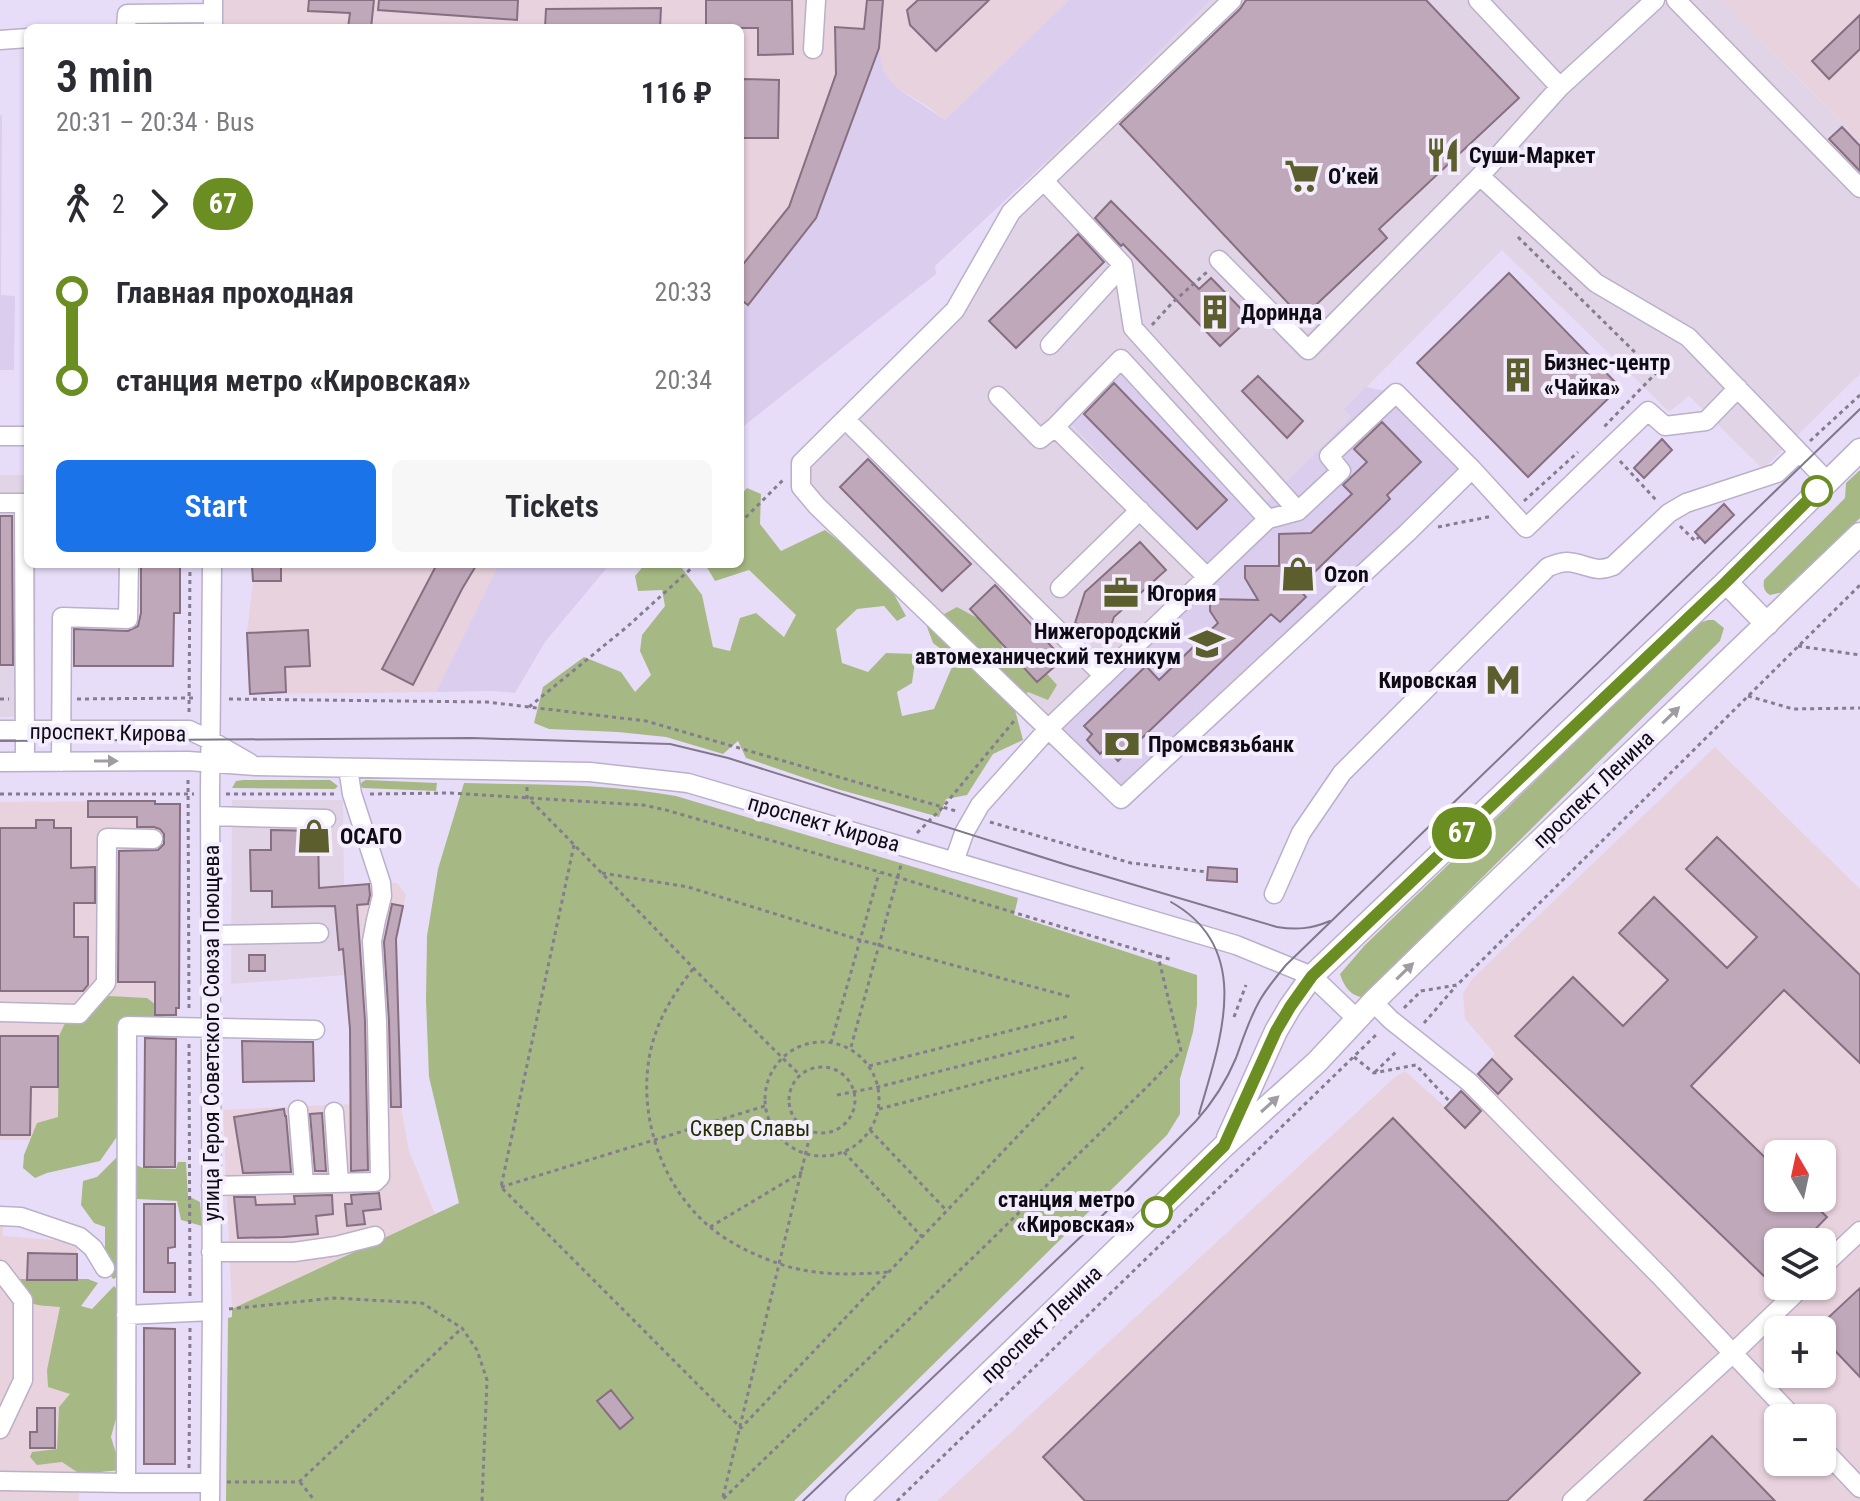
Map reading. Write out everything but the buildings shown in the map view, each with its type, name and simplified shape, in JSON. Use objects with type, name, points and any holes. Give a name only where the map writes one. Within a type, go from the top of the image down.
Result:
[{"type":"main road","name":"проспект Ленина","points":[[1224,1146],[1276,1031],[1312,976],[1726,582],[1860,450]]},
{"type":"main road","name":"проспект Ленина","points":[[857,1501],[1224,1146],[1317,1062],[1373,1002],[1860,534]]},
{"type":"main road","points":[[1726,582],[1767,624]]},
{"type":"street","points":[[813,49],[816,0]]},
{"type":"street","points":[[1232,0],[1011,212],[955,310],[801,463],[801,487],[817,506],[1121,799],[1472,469]]},
{"type":"street","points":[[1478,0],[1560,87]]},
{"type":"street","points":[[1219,260],[1308,350],[1480,176],[1560,87],[1655,0]]},
{"type":"street","points":[[1676,0],[1860,188]]},
{"type":"street","points":[[127,14],[213,14]]},
{"type":"street","points":[[0,40],[24,38]]},
{"type":"street","points":[[1480,176],[1596,283],[1688,337],[1827,481]]},
{"type":"street","points":[[1044,181],[1123,265],[1133,328],[1298,511]]},
{"type":"street","points":[[1050,345],[1123,265]]},
{"type":"street","points":[[998,396],[1040,439],[1121,359],[1268,519]]},
{"type":"street","points":[[954,862],[972,816],[1049,728],[1268,519],[1298,511],[1341,471],[1329,456],[1396,393],[1526,528],[1648,411],[1665,426],[1706,421],[1738,388]]},
{"type":"street","points":[[845,419],[1104,676]]},
{"type":"street","points":[[1055,427],[1207,577]]},
{"type":"street","points":[[0,436],[24,436]]},
{"type":"street","points":[[1274,894],[1301,833],[1342,773],[1548,567],[1559,562],[1604,570],[1613,566],[1669,513],[1686,503],[1777,473],[1799,452]]},
{"type":"street","points":[[0,503],[24,503]]},
{"type":"street","points":[[1060,588],[1140,510]]},
{"type":"street","points":[[24,568],[25,762]]},
{"type":"street","points":[[61,762],[62,617],[128,619],[129,568]]},
{"type":"street","name":"улица Героя Советского Союза Поющева","points":[[210,1492],[212,568]]},
{"type":"street","name":"проспект Кирова","points":[[0,730],[189,730],[256,766]]},
{"type":"street","name":"проспект Кирова","points":[[0,762],[210,763],[590,772],[688,783],[1236,945],[1312,976],[1357,1019]]},
{"type":"street","points":[[211,1186],[375,1182],[380,1177],[372,941],[382,896],[381,883],[352,794],[348,768]]},
{"type":"street","points":[[210,816],[326,819]]},
{"type":"street","points":[[0,1012],[79,1014],[106,983],[107,838],[153,839]]},
{"type":"street","points":[[211,935],[319,933]]},
{"type":"street","points":[[1373,1002],[1469,1082],[1781,1404]]},
{"type":"street","points":[[126,1483],[127,1026],[315,1030]]},
{"type":"street","points":[[298,1110],[304,1184]]},
{"type":"street","points":[[334,1112],[339,1183]]},
{"type":"street","points":[[0,1216],[21,1217],[80,1237],[93,1248],[105,1268]]},
{"type":"street","points":[[1836,1254],[1860,1231]]},
{"type":"street","points":[[211,1252],[294,1252],[375,1236]]},
{"type":"street","points":[[0,1270],[23,1300],[23,1380],[0,1429]]},
{"type":"street","points":[[1572,1501],[1788,1300]]},
{"type":"street","points":[[126,1315],[212,1311]]},
{"type":"street","points":[[1836,1463],[1860,1488]]},
{"type":"street","points":[[0,1481],[63,1492],[126,1483],[189,1482],[210,1492]]},
{"type":"path","points":[[1518,237],[1656,373],[1596,435]]},
{"type":"path","points":[[1142,337],[1172,303],[1219,260]]},
{"type":"path","points":[[1799,452],[1860,395]]},
{"type":"path","points":[[744,519],[801,463]]},
{"type":"path","points":[[1634,476],[1638,472]]},
{"type":"path","points":[[189,715],[190,568]]},
{"type":"path","points":[[528,707],[628,626],[692,568]]},
{"type":"path","points":[[1416,1032],[1457,985],[1860,585]]},
{"type":"path","points":[[1798,646],[1860,655]]},
{"type":"path","points":[[1748,696],[1793,709],[1860,708]]},
{"type":"path","points":[[62,699],[201,698]]},
{"type":"path","points":[[224,698],[487,702],[646,721],[1131,863],[1207,872]]},
{"type":"path","points":[[0,699],[25,699]]},
{"type":"path","points":[[916,834],[943,807],[1026,706]]},
{"type":"path","points":[[188,776],[189,1482]]},
{"type":"path","points":[[220,794],[451,793],[643,805],[1173,960]]},
{"type":"path","points":[[0,794],[201,794]]},
{"type":"path","points":[[527,797],[800,1075]]},
{"type":"path","points":[[501,1187],[574,845]]},
{"type":"path","points":[[850,1048],[902,862]]},
{"type":"path","points":[[831,1043],[880,872]]},
{"type":"path","points":[[602,873],[688,887],[860,940],[1071,997]]},
{"type":"path","points":[[722,1500],[1181,1051],[1158,956]]},
{"type":"path","points":[[693,969],[674,995],[656,1031],[647,1067],[647,1109],[654,1140],[666,1170],[684,1199],[710,1227],[743,1248],[780,1264],[815,1272],[850,1275],[889,1272]]},
{"type":"path","points":[[1234,1017],[1246,985]]},
{"type":"path","points":[[897,1501],[1421,991],[1457,985]]},
{"type":"path","points":[[869,1066],[1069,1016]]},
{"type":"path","points":[[837,1095],[1074,1037]]},
{"type":"path","points":[[812,1043],[831,1043],[850,1048],[869,1066],[878,1087],[879,1109],[870,1130],[860,1142],[844,1152],[825,1157],[790,1146],[779,1136],[770,1122],[766,1106],[767,1085],[783,1058],[795,1049],[812,1043]]},
{"type":"path","points":[[1374,1073],[1401,1047]]},
{"type":"path","points":[[879,1109],[1079,1057]]},
{"type":"path","points":[[1354,1057],[1374,1073],[1416,1065],[1450,1102]]},
{"type":"path","points":[[829,1067],[845,1076],[854,1091],[854,1109],[848,1120],[830,1131],[811,1131],[803,1127],[790,1110],[789,1092],[800,1075],[810,1068],[829,1067]]},
{"type":"path","points":[[741,1428],[1083,1067]]},
{"type":"path","points":[[501,1187],[766,1106]]},
{"type":"path","points":[[870,1130],[947,1211]]},
{"type":"path","points":[[722,1500],[811,1131]]},
{"type":"path","points":[[844,1152],[922,1237]]},
{"type":"path","points":[[710,1227],[802,1172]]},
{"type":"path","points":[[501,1187],[741,1428]]},
{"type":"path","points":[[212,1311],[334,1298],[422,1303],[462,1328],[477,1350],[487,1380],[482,1501]]},
{"type":"path","points":[[210,1492],[299,1482],[462,1328]]},
{"type":"path","points":[[299,1482],[315,1501]]},
{"type":"shaded area","points":[[222,0],[1069,0],[945,120],[897,88],[883,71],[879,50],[816,218],[744,310],[744,24],[221,24]]},
{"type":"shaded area","points":[[1069,0],[1211,0],[935,266],[936,274],[744,426],[744,310],[816,218],[879,48],[883,71],[897,88],[945,120]]},
{"type":"shaded area","points":[[1211,0],[1722,0],[1860,142],[1860,374],[1763,469],[1689,396],[1669,412],[1502,250],[1345,409],[1352,416],[1265,503],[1117,350],[1207,565],[1043,722],[817,506],[801,463],[955,309],[1011,212],[1053,172],[1045,163]]},
{"type":"shaded area","points":[[1722,0],[1860,0],[1860,142],[1813,93]]},
{"type":"shaded area","points":[[0,115],[1,295],[15,296],[14,370],[0,370]]},
{"type":"shaded area","name":"Нижегородский автомеханический техникум","points":[[1117,349],[1265,503],[1351,417],[1344,409],[1366,387],[1396,393],[1472,469],[1121,799],[1043,722],[1207,565],[1056,408]]},
{"type":"shaded area","points":[[0,475],[24,475],[24,568],[36,568],[35,717],[0,717]]},
{"type":"shaded area","points":[[252,568],[497,568],[436,692],[250,694],[247,633]]},
{"type":"shaded area","points":[[497,568],[607,568],[545,642],[515,693],[436,692]]},
{"type":"shaded area","points":[[1715,747],[1860,889],[1860,1501],[937,1501],[1395,1077],[1405,1071],[1445,1107],[1495,1054],[1465,1019],[1463,993],[1473,978]]},
{"type":"shaded area","points":[[232,800],[343,800],[344,886],[339,887],[340,949],[343,949],[345,975],[231,984]]},
{"type":"shaded area","points":[[155,801],[156,804],[180,804],[179,1008],[96,1009],[75,1140],[0,1140],[0,802]]},
{"type":"shaded area","points":[[397,883],[406,895],[396,939],[401,1107],[409,1151],[435,1214],[232,1309],[223,1110],[351,1104],[350,1029],[343,950],[339,950],[339,886]]},
{"type":"shaded area","points":[[0,1224],[3,1224],[3,1236],[77,1242],[79,1501],[0,1501]]},
{"type":"green space","points":[[1860,470],[1860,518],[1784,592],[1770,595],[1764,589],[1764,580],[1845,498],[1846,483]]},
{"type":"green space","points":[[747,488],[761,494],[760,524],[781,551],[825,530],[885,578],[906,616],[897,621],[884,606],[857,609],[836,629],[842,663],[868,672],[886,653],[916,654],[912,683],[897,692],[902,716],[934,709],[955,660],[933,643],[926,624],[957,607],[992,626],[1011,665],[1040,666],[1057,685],[1048,700],[1028,692],[1014,706],[1023,740],[993,754],[967,795],[946,799],[939,817],[837,789],[746,758],[738,741],[723,754],[666,737],[549,729],[534,723],[543,687],[584,657],[621,672],[635,692],[651,675],[640,651],[642,635],[665,606],[662,590],[638,591],[635,576],[642,568],[682,568],[702,595],[713,647],[730,651],[740,618],[756,613],[784,637],[796,615],[749,570],[715,581],[707,568],[744,568],[744,491]]},
{"type":"green space","points":[[1714,620],[1724,628],[1720,641],[1362,997],[1351,992],[1340,974],[1365,945],[1699,623]]},
{"type":"green space","points":[[330,780],[338,786],[335,789],[232,788],[236,781]]},
{"type":"green space","points":[[366,780],[437,783],[436,791],[363,788],[360,786]]},
{"type":"green space","name":"Сквер Славы","points":[[464,783],[597,787],[676,796],[1018,898],[1014,915],[1197,975],[1193,1032],[1180,1079],[1180,1114],[1167,1135],[794,1501],[226,1501],[228,1318],[232,1317],[232,1309],[459,1203],[429,1077],[426,1000],[427,936],[438,869]]},
{"type":"green space","points":[[109,996],[147,998],[165,1012],[164,1022],[130,1031],[130,1118],[100,1161],[35,1178],[23,1168],[24,1155],[37,1123],[58,1117],[59,1036],[66,1021]]},
{"type":"green space","points":[[117,1157],[143,1168],[176,1169],[178,1162],[186,1162],[188,1196],[200,1202],[202,1226],[181,1220],[177,1201],[137,1199],[136,1269],[113,1279],[105,1267],[105,1227],[94,1223],[81,1205],[83,1181],[97,1177]]},
{"type":"green space","points":[[16,1279],[88,1279],[98,1283],[81,1306],[92,1309],[114,1286],[123,1295],[122,1396],[111,1437],[121,1470],[80,1474],[62,1462],[37,1465],[30,1457],[32,1452],[57,1449],[59,1407],[70,1394],[48,1387],[47,1370],[60,1307],[37,1305],[26,1300]]},
{"type":"tram line","points":[[803,1501],[1091,1227],[1196,1121],[1228,1075],[1260,1000],[1286,965],[1860,409]]},
{"type":"tram line","points":[[0,741],[472,738],[670,744],[728,758],[1067,865],[1277,927],[1304,928],[1330,921]]},
{"type":"tram line","points":[[1171,902],[1197,922],[1214,945],[1222,970],[1222,1027],[1199,1114]]},
{"type":"bus line","name":"67","points":[[1157,1212],[1224,1146],[1276,1031],[1312,976],[1726,582],[1817,491]]},
{"type":"place","name":"Суши-Маркет","points":[[1443,155]]},
{"type":"place","name":"О’кей","points":[[1302,176]]},
{"type":"place","name":"Доринда","points":[[1215,312]]},
{"type":"place","name":"Бизнес-центр «Чайка»","points":[[1518,375]]},
{"type":"place","name":"Ozon","points":[[1298,574]]},
{"type":"place","name":"Югория","points":[[1121,593]]},
{"type":"place","name":"Нижегородский автомеханический техникум","points":[[1207,644]]},
{"type":"place","name":"Кировская","points":[[1503,680]]},
{"type":"place","name":"Промсвязьбанк","points":[[1122,744]]},
{"type":"place","name":"ОСАГО","points":[[314,836]]},
{"type":"place","name":"станция метро «Кировская»","points":[[1157,1212]]}]
